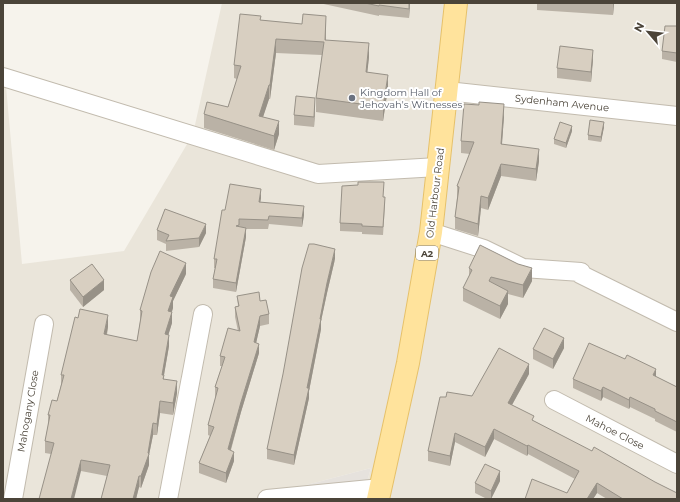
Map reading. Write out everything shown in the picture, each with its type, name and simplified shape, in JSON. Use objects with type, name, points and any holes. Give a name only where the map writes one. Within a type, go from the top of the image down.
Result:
[{"type":"main road","name":"Old Harbour Road","points":[[380,494],[408,363],[431,232],[456,3]]},
{"type":"street","points":[[3,77],[318,174],[438,167]]},
{"type":"street","name":"Sydenham Avenue","points":[[447,91],[677,116]]},
{"type":"street","points":[[431,232],[484,249],[523,268],[581,272],[580,274],[677,322]]},
{"type":"street","points":[[168,499],[203,314]]},
{"type":"street","name":"Mahogany Close","points":[[13,499],[44,324]]},
{"type":"street","name":"Mahoe Close","points":[[554,400],[677,464]]},
{"type":"street","points":[[267,499],[380,494]]},
{"type":"shaded area","points":[[222,3],[677,3],[677,499],[362,499],[371,468],[253,499],[3,499],[3,53],[22,264],[124,251],[193,134]]},
{"type":"shaded area","points":[[371,468],[362,499],[253,499]]},
{"type":"building","points":[[365,3],[409,3],[409,9],[379,6]]},
{"type":"building","points":[[240,14],[261,16],[260,20],[302,24],[303,14],[326,16],[325,40],[369,43],[366,72],[388,75],[383,107],[316,98],[324,42],[276,39],[270,85],[259,116],[279,121],[274,136],[204,114],[207,102],[228,107],[241,66],[234,65]]},
{"type":"building","points":[[665,26],[677,26],[677,53],[662,51]]},
{"type":"building","points":[[560,46],[593,50],[591,72],[557,68]]},
{"type":"building","points":[[296,96],[315,98],[314,117],[294,115]]},
{"type":"building","points":[[479,102],[504,104],[501,144],[539,149],[536,169],[501,164],[488,198],[481,196],[478,224],[455,217],[459,187],[457,186],[474,142],[461,141],[464,104],[479,105]]},
{"type":"building","points":[[590,120],[604,122],[601,137],[588,135]]},
{"type":"building","points":[[560,122],[572,126],[566,143],[554,139]]},
{"type":"building","points":[[358,182],[384,182],[383,197],[385,197],[383,227],[340,223],[342,186],[358,185]]},
{"type":"building","points":[[230,184],[261,189],[259,202],[304,206],[302,218],[269,216],[268,220],[239,219],[239,225],[236,226],[246,228],[236,283],[213,279],[217,259],[214,259],[222,210],[225,210]]},
{"type":"building","points":[[165,209],[206,224],[199,238],[166,241],[169,235],[157,230]]},
{"type":"building","points":[[309,244],[335,249],[307,388],[309,388],[294,455],[267,449],[283,374],[302,268]]},
{"type":"building","points":[[480,245],[518,264],[532,268],[523,285],[491,277],[489,281],[508,291],[500,306],[463,288],[472,270],[469,268]]},
{"type":"building","points":[[160,251],[186,263],[170,296],[173,297],[168,311],[172,312],[165,334],[169,335],[162,375],[164,375],[163,379],[177,381],[173,403],[160,401],[157,424],[153,423],[149,454],[141,476],[139,476],[133,499],[101,499],[110,465],[81,460],[71,499],[39,499],[54,443],[45,441],[50,415],[48,415],[52,400],[57,401],[64,375],[61,375],[75,317],[78,318],[80,309],[108,315],[104,334],[137,341],[142,311],[140,310],[151,272]]},
{"type":"building","points":[[92,264],[104,280],[83,297],[70,280]]},
{"type":"building","points":[[259,292],[260,301],[266,300],[269,314],[260,316],[254,342],[259,344],[228,449],[234,452],[226,473],[199,463],[214,427],[208,425],[218,388],[215,387],[225,357],[220,356],[228,328],[240,331],[235,307],[239,306],[237,296]]},
{"type":"building","points":[[544,328],[564,338],[553,359],[533,349]]},
{"type":"building","points":[[589,343],[625,359],[627,355],[656,369],[653,375],[677,387],[677,422],[630,397],[629,400],[603,387],[601,391],[573,379]]},
{"type":"building","points":[[499,348],[529,364],[508,403],[534,416],[532,420],[592,451],[594,447],[677,493],[677,499],[623,499],[597,483],[587,499],[525,499],[532,479],[567,493],[579,471],[494,429],[485,447],[455,433],[450,456],[428,451],[440,397],[446,397],[447,392],[472,396]]},
{"type":"building","points":[[485,464],[500,471],[491,491],[475,483]]},
{"type":"place","name":"Kingdom Hall of Jehovah's Witnesses","points":[[352,98]]}]
